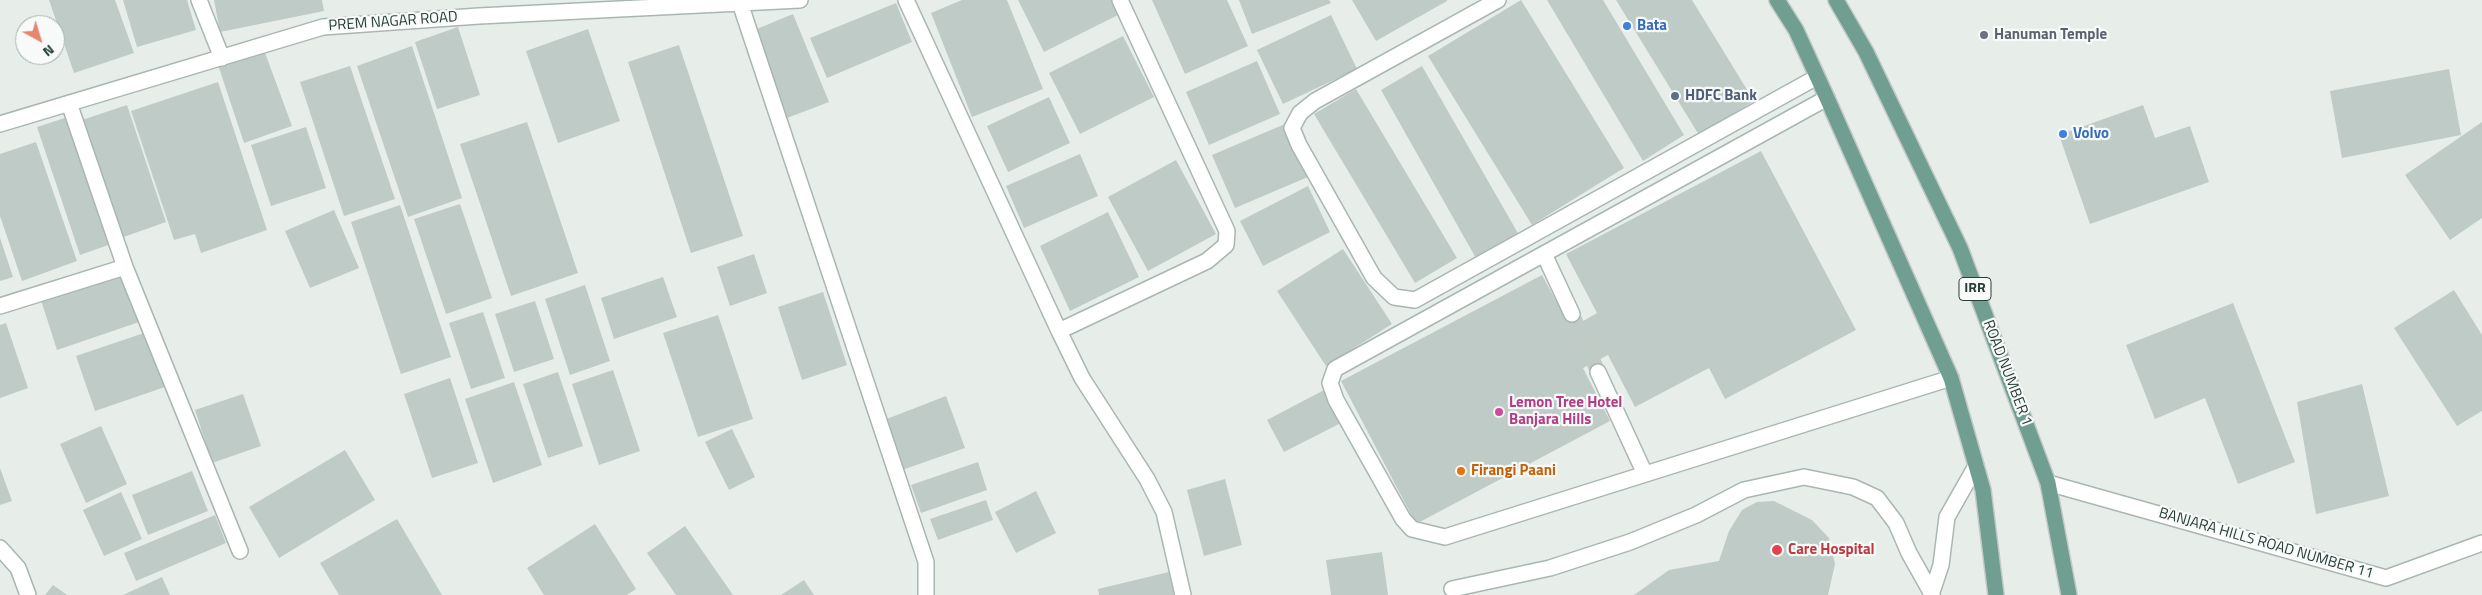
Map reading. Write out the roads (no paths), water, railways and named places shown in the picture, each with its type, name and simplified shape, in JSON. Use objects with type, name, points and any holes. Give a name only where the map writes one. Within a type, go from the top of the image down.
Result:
[{"type":"main road","points":[[1777,0],[1796,30],[1951,378],[1983,490],[1996,595]]},
{"type":"main road","name":"ROAD NUMBER 1","points":[[1836,0],[1866,52],[1960,248],[2048,483],[2069,595]]},
{"type":"street","points":[[199,0],[222,58]]},
{"type":"street","name":"PREM NAGAR ROAD","points":[[0,124],[323,27],[738,1],[800,0]]},
{"type":"street","points":[[906,0],[1082,378],[1147,479],[1164,512],[1183,595]]},
{"type":"street","points":[[1059,331],[1207,261],[1226,245],[1227,231],[1120,0]]},
{"type":"street","points":[[1498,0],[1315,101],[1300,113],[1292,128],[1299,145],[1374,278],[1394,297],[1415,300],[1817,77]]},
{"type":"street","points":[[738,1],[926,562],[926,595]]},
{"type":"street","points":[[1827,98],[1335,370],[1330,383],[1336,400],[1403,519],[1412,529],[1445,537],[1951,378]]},
{"type":"street","points":[[70,103],[125,267],[240,550]]},
{"type":"street","points":[[1544,254],[1572,314]]},
{"type":"street","points":[[0,306],[125,267]]},
{"type":"street","points":[[1598,372],[1645,474]]},
{"type":"street","points":[[1932,595],[1941,564],[1947,516],[1976,466]]},
{"type":"street","points":[[1452,589],[1550,568],[1630,542],[1696,515],[1744,490],[1804,477],[1853,486],[1877,498],[1896,522],[1908,553],[1932,595]]},
{"type":"street","name":"BANJARA HILLS ROAD NUMBER 11","points":[[2048,483],[2386,578],[2482,543]]},
{"type":"street","points":[[0,548],[18,568],[28,595]]},
{"type":"tunnel","points":[[1572,314],[1598,372]]},
{"type":"place","name":"Bata","points":[[1627,26]]},
{"type":"place","name":"Hanuman Temple","points":[[1984,35]]},
{"type":"place","name":"HDFC Bank","points":[[1675,96]]},
{"type":"place","name":"Volvo","points":[[2063,134]]},
{"type":"place","name":"Lemon Tree Hotel Banjara Hills","points":[[1499,412]]},
{"type":"place","name":"Firangi Paani","points":[[1461,471]]},
{"type":"place","name":"Care Hospital","points":[[1777,550]]}]
